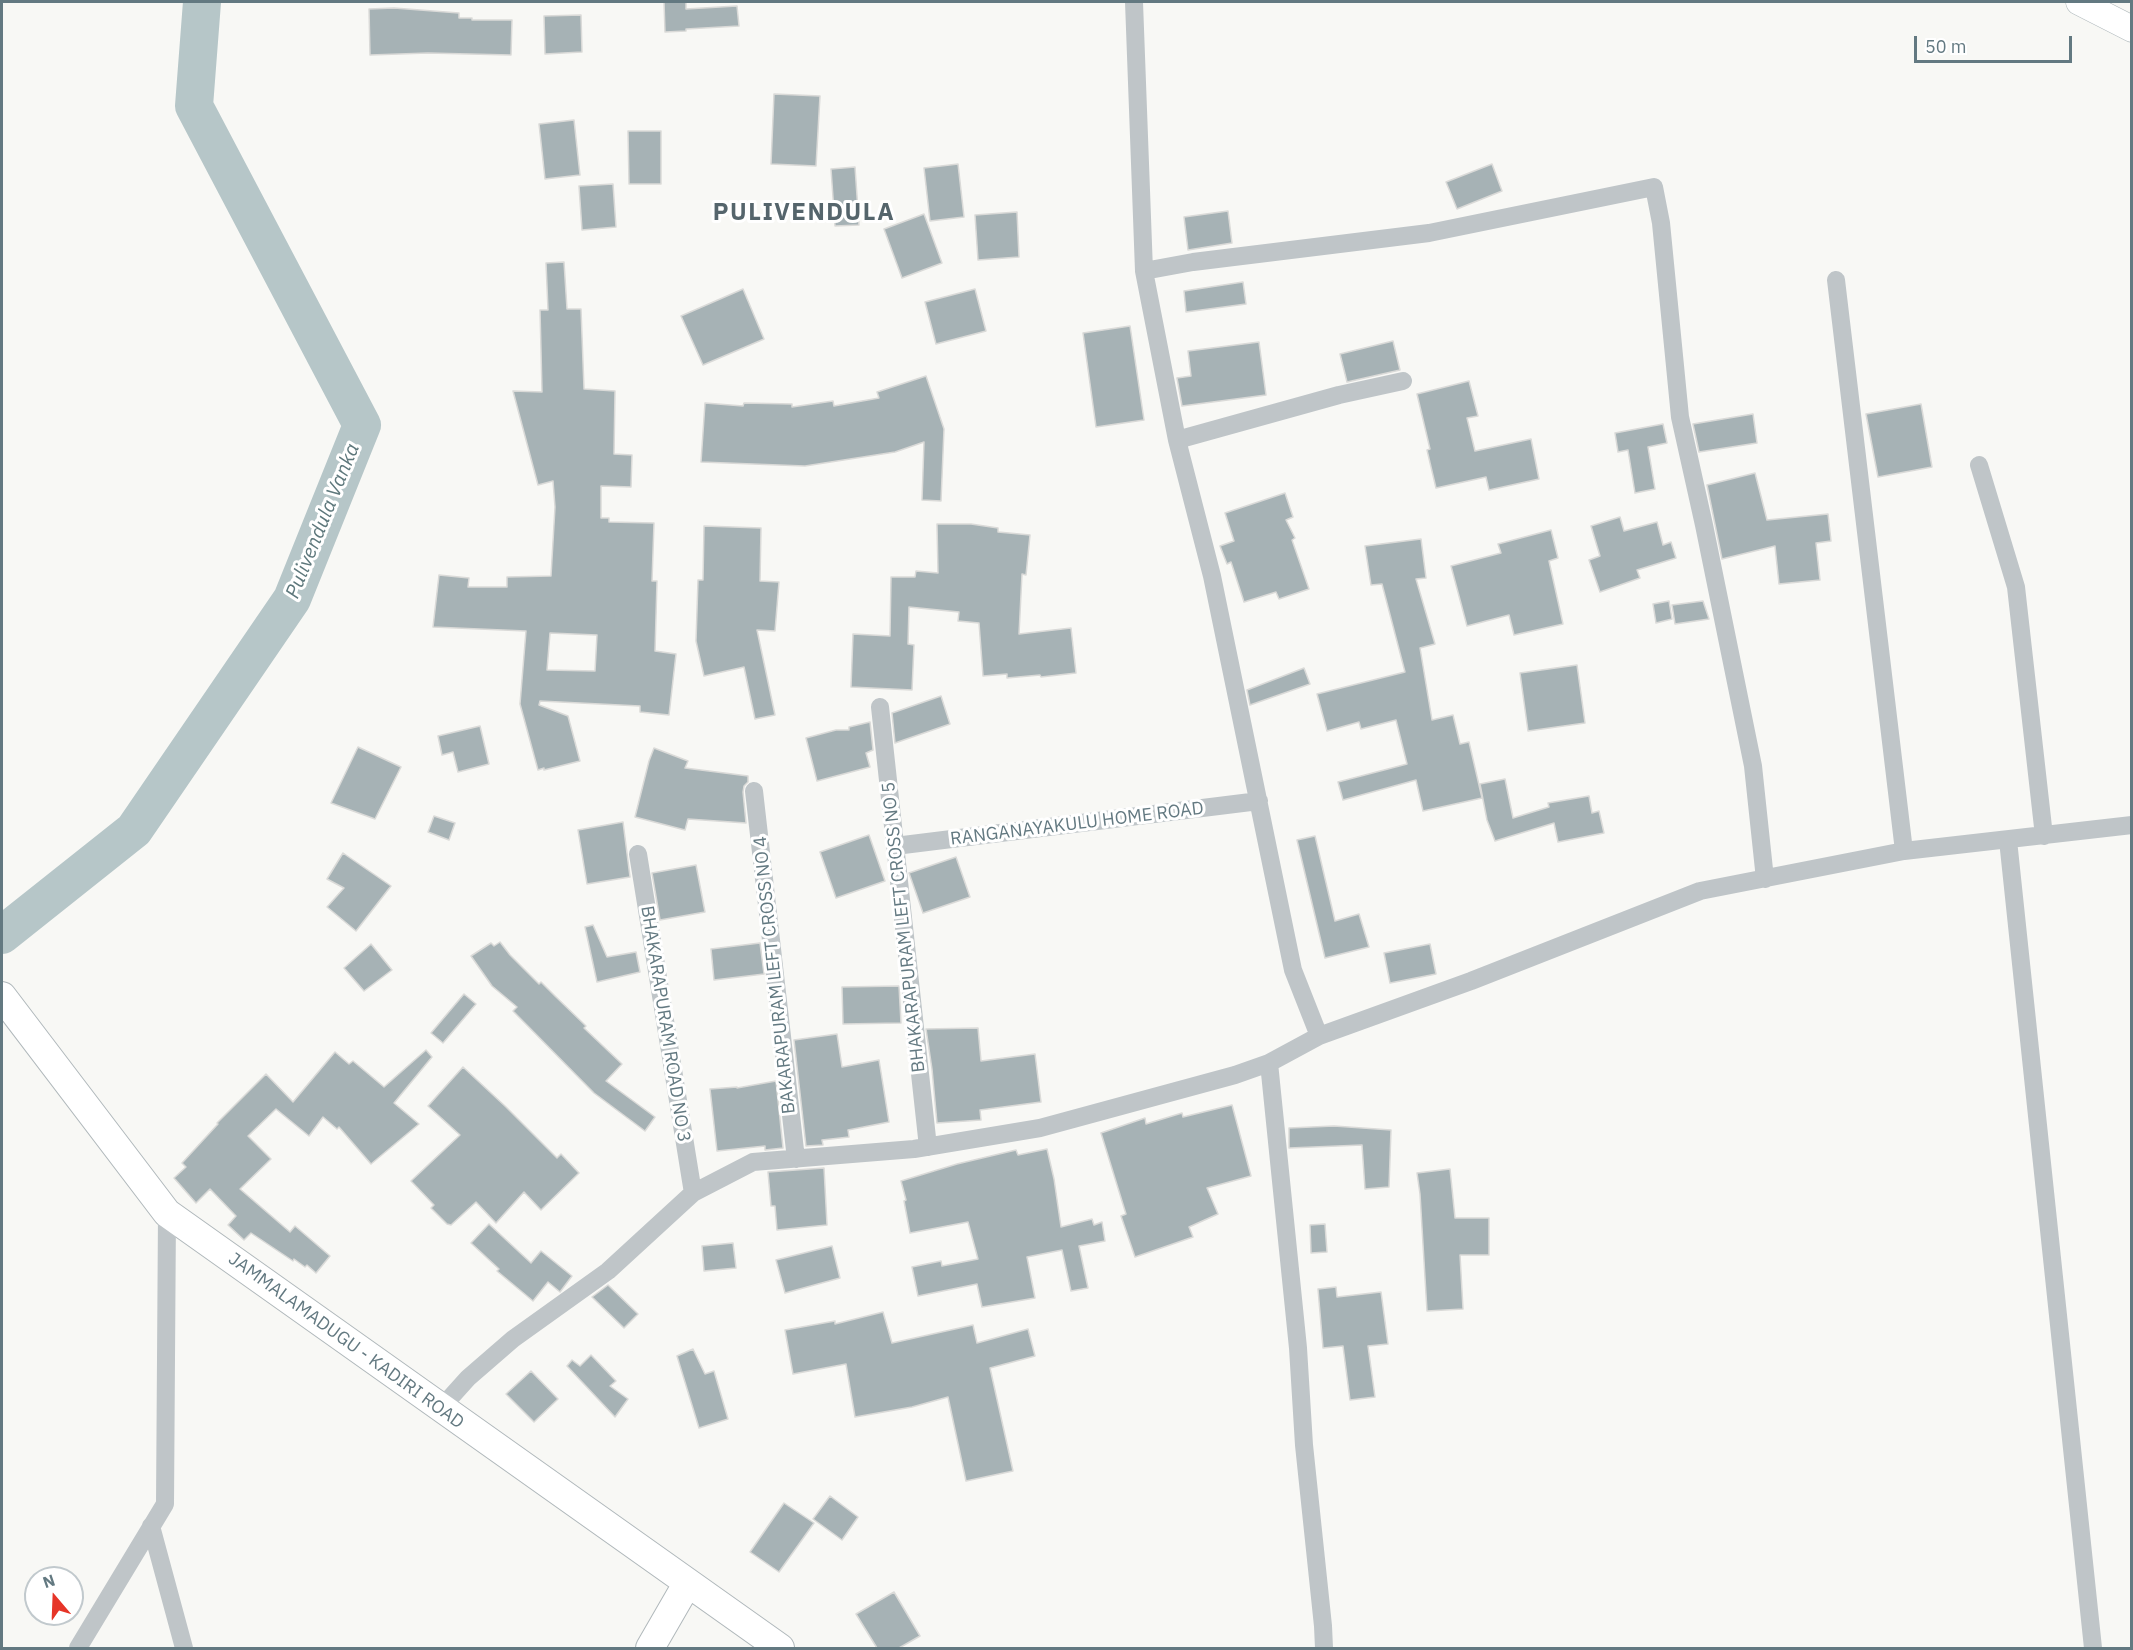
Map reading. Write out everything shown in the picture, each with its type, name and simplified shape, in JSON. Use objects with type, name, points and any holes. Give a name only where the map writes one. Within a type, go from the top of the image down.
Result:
[{"type":"main road","name":"JAMMALAMADUGU - KADIRI ROAD","points":[[2,996],[167,1213],[780,1648]]},
{"type":"main road","points":[[650,1648],[687,1584]]},
{"type":"street","points":[[1134,2],[1144,272],[1176,440],[1212,576],[1293,970],[1319,1036]]},
{"type":"street","points":[[2079,2],[2132,29]]},
{"type":"street","points":[[1144,272],[1193,262],[1429,233],[1654,187],[1661,223],[1680,417],[1753,766],[1765,879]]},
{"type":"street","points":[[1836,279],[1904,851]]},
{"type":"street","points":[[1176,440],[1339,394],[1403,381]]},
{"type":"street","points":[[1979,465],[2016,587],[2044,836]]},
{"type":"street","name":"BHAKARAPURAM LEFT CROSS NO 5","points":[[880,707],[928,1147]]},
{"type":"street","name":"BAKARAPURAM LEFT CROSS NO 4","points":[[754,791],[796,1159]]},
{"type":"street","name":"RANGANAYAKULU HOME ROAD","points":[[896,846],[1259,801]]},
{"type":"street","points":[[441,1408],[468,1378],[506,1346],[608,1271],[693,1193],[753,1162],[928,1147],[1041,1128],[1234,1075],[1269,1063],[1319,1036],[1471,981],[1700,891],[1904,851],[2132,825]]},
{"type":"street","points":[[2008,840],[2093,1648]]},
{"type":"street","name":"BHAKARAPURAM ROAD NO 3","points":[[638,854],[693,1193]]},
{"type":"street","points":[[1269,1063],[1298,1348],[1304,1445],[1324,1648]]},
{"type":"street","points":[[78,1648],[165,1504],[167,1213]]},
{"type":"street","points":[[151,1526],[184,1648]]},
{"type":"building","points":[[664,2],[686,2],[686,9],[737,6],[739,26],[665,32]]},
{"type":"building","points":[[394,8],[459,13],[459,18],[472,18],[472,20],[512,20],[511,55],[428,53],[370,55],[369,9]]},
{"type":"building","points":[[581,15],[582,52],[545,54],[544,16]]},
{"type":"building","points":[[774,94],[820,96],[816,166],[771,164]]},
{"type":"building","points":[[574,120],[580,175],[545,179],[539,124]]},
{"type":"building","points":[[628,131],[661,131],[661,184],[629,184]]},
{"type":"building","points":[[958,164],[964,217],[930,221],[924,168]]},
{"type":"building","points":[[1492,164],[1502,191],[1457,209],[1446,182]]},
{"type":"building","points":[[855,167],[859,225],[835,226],[831,169]]},
{"type":"building","points":[[613,184],[616,227],[582,230],[579,186]]},
{"type":"building","points":[[1228,211],[1232,243],[1188,250],[1184,217]]},
{"type":"building","points":[[1017,212],[1019,257],[978,260],[975,215]]},
{"type":"building","points":[[924,214],[942,263],[902,278],[884,229]]},
{"type":"building","points":[[564,262],[567,309],[581,309],[584,389],[615,391],[614,454],[632,455],[631,487],[601,486],[601,518],[609,518],[609,522],[654,523],[652,581],[657,581],[655,651],[676,654],[669,715],[640,712],[640,706],[540,701],[539,705],[568,716],[580,761],[538,770],[520,704],[526,631],[433,627],[439,575],[469,578],[468,587],[507,587],[507,577],[551,576],[555,507],[553,481],[538,485],[513,391],[542,392],[540,310],[548,310],[546,263]],"holes":[[[550,633],[597,635],[595,671],[547,670]]]},
{"type":"building","points":[[1243,282],[1246,304],[1186,312],[1184,291]]},
{"type":"building","points":[[743,289],[764,339],[703,365],[681,316]]},
{"type":"building","points":[[975,289],[986,331],[936,344],[925,302]]},
{"type":"building","points":[[1130,326],[1144,420],[1096,427],[1083,333]]},
{"type":"building","points":[[1393,341],[1400,370],[1347,382],[1340,354]]},
{"type":"building","points":[[1259,342],[1266,395],[1182,406],[1177,378],[1191,376],[1188,351]]},
{"type":"building","points":[[926,376],[944,429],[941,501],[922,500],[924,442],[895,452],[805,466],[701,462],[705,403],[743,406],[744,403],[792,404],[792,407],[833,401],[834,406],[879,398],[877,392]]},
{"type":"building","points":[[1469,381],[1478,416],[1467,418],[1475,451],[1531,439],[1539,479],[1489,490],[1486,477],[1436,488],[1427,450],[1430,449],[1417,394]]},
{"type":"building","points":[[1921,404],[1932,467],[1878,477],[1866,414]]},
{"type":"building","points":[[1753,414],[1757,443],[1699,452],[1693,424]]},
{"type":"building","points":[[1663,424],[1667,443],[1648,447],[1655,489],[1635,493],[1628,450],[1618,452],[1615,433]]},
{"type":"building","points":[[1755,473],[1767,520],[1828,514],[1831,541],[1816,543],[1820,580],[1779,584],[1775,546],[1722,559],[1707,485]]},
{"type":"building","points":[[1285,493],[1293,517],[1286,520],[1295,538],[1292,540],[1309,589],[1279,599],[1276,592],[1244,602],[1231,562],[1227,564],[1220,546],[1234,541],[1225,513]]},
{"type":"building","points":[[1620,517],[1624,531],[1657,522],[1663,545],[1671,542],[1676,558],[1637,570],[1640,578],[1600,592],[1589,560],[1600,556],[1591,526]]},
{"type":"building","points":[[937,524],[971,524],[998,528],[998,532],[1030,535],[1026,575],[1022,574],[1019,634],[1071,628],[1076,673],[1041,677],[1040,675],[1007,678],[1007,674],[983,676],[979,623],[958,621],[959,612],[909,607],[908,644],[914,645],[912,690],[851,687],[853,634],[890,636],[891,577],[915,577],[916,571],[938,573]]},
{"type":"building","points":[[704,526],[761,528],[760,581],[779,582],[775,631],[757,630],[775,715],[755,719],[744,667],[704,676],[696,641],[698,580],[703,580]]},
{"type":"building","points":[[1551,530],[1558,558],[1549,561],[1563,624],[1514,635],[1509,615],[1467,626],[1451,566],[1501,553],[1498,544]]},
{"type":"building","points":[[1421,539],[1426,578],[1416,579],[1435,644],[1420,648],[1432,720],[1453,715],[1460,744],[1469,742],[1482,798],[1423,811],[1416,780],[1343,800],[1338,782],[1407,764],[1396,720],[1361,729],[1359,722],[1327,731],[1317,694],[1405,672],[1382,584],[1371,585],[1365,546]]},
{"type":"building","points":[[1669,601],[1672,619],[1656,623],[1653,604]]},
{"type":"building","points":[[1703,601],[1709,619],[1675,624],[1672,605]]},
{"type":"building","points":[[1577,665],[1585,723],[1528,731],[1520,673]]},
{"type":"building","points":[[1304,668],[1310,684],[1250,705],[1247,690]]},
{"type":"building","points":[[941,696],[950,724],[895,743],[892,713]]},
{"type":"building","points":[[870,722],[873,750],[866,753],[870,767],[817,781],[806,738],[836,730],[849,730],[849,727]]},
{"type":"building","points":[[480,726],[489,764],[458,772],[453,752],[442,755],[438,736]]},
{"type":"building","points":[[358,747],[401,767],[375,819],[331,803]]},
{"type":"building","points":[[654,748],[688,761],[685,768],[748,776],[743,792],[746,823],[688,819],[685,830],[635,817]]},
{"type":"building","points":[[1505,779],[1513,818],[1549,807],[1548,803],[1589,796],[1592,813],[1599,811],[1604,833],[1558,842],[1554,823],[1495,841],[1487,820],[1480,784]]},
{"type":"building","points":[[434,816],[455,823],[449,840],[428,832]]},
{"type":"building","points":[[623,822],[630,877],[587,884],[578,830]]},
{"type":"building","points":[[869,835],[885,881],[836,898],[820,852]]},
{"type":"building","points":[[1315,836],[1335,921],[1359,914],[1369,947],[1325,958],[1297,840]]},
{"type":"building","points":[[343,853],[391,886],[356,931],[327,907],[344,888],[327,879]]},
{"type":"building","points":[[956,857],[970,897],[923,913],[909,873]]},
{"type":"building","points":[[696,865],[705,912],[660,920],[652,873]]},
{"type":"building","points":[[593,925],[607,957],[636,952],[640,972],[597,982],[585,927]]},
{"type":"building","points":[[500,942],[539,984],[541,982],[622,1064],[606,1081],[655,1117],[645,1131],[594,1093],[513,1011],[517,1007],[492,986],[471,956],[491,943],[494,946]]},
{"type":"building","points":[[760,943],[764,974],[714,980],[711,949]]},
{"type":"building","points":[[371,944],[392,970],[364,991],[344,968]]},
{"type":"building","points":[[1430,944],[1436,974],[1390,983],[1384,953]]},
{"type":"building","points":[[899,986],[901,1023],[843,1024],[842,987]]},
{"type":"building","points":[[464,994],[476,1004],[443,1043],[431,1033]]},
{"type":"building","points":[[978,1028],[981,1061],[1035,1054],[1041,1102],[980,1110],[981,1120],[937,1123],[926,1029]]},
{"type":"building","points":[[837,1034],[842,1067],[879,1060],[889,1122],[848,1130],[849,1137],[822,1140],[823,1145],[806,1146],[794,1040]]},
{"type":"building","points":[[426,1050],[432,1057],[394,1103],[419,1124],[371,1164],[339,1127],[337,1129],[323,1117],[309,1136],[276,1109],[248,1136],[271,1159],[240,1189],[290,1232],[295,1226],[330,1256],[316,1273],[307,1265],[305,1267],[294,1259],[293,1261],[251,1233],[244,1240],[228,1225],[236,1216],[210,1189],[196,1203],[174,1178],[186,1167],[182,1163],[217,1123],[266,1074],[293,1102],[335,1052],[349,1064],[353,1061],[384,1087]]},
{"type":"building","points":[[463,1067],[557,1158],[561,1154],[579,1173],[541,1210],[524,1192],[496,1223],[476,1202],[451,1225],[447,1224],[431,1208],[434,1205],[411,1181],[460,1135],[428,1106]]},
{"type":"building","points":[[776,1081],[783,1148],[765,1150],[765,1146],[717,1151],[710,1089],[737,1088]]},
{"type":"building","points":[[1232,1105],[1251,1176],[1207,1188],[1218,1214],[1189,1227],[1193,1237],[1135,1257],[1121,1216],[1126,1214],[1101,1133],[1145,1118],[1146,1124],[1182,1113],[1183,1117]]},
{"type":"building","points":[[1334,1126],[1391,1130],[1389,1187],[1365,1189],[1362,1145],[1289,1148],[1289,1128]]},
{"type":"building","points":[[1047,1149],[1061,1227],[1092,1219],[1094,1225],[1102,1222],[1105,1241],[1079,1246],[1088,1288],[1071,1291],[1062,1250],[1027,1257],[1035,1298],[982,1307],[977,1284],[918,1296],[912,1267],[941,1261],[942,1266],[978,1259],[968,1222],[910,1233],[901,1181],[957,1164],[1016,1150],[1018,1155]]},
{"type":"building","points":[[824,1168],[827,1225],[777,1230],[775,1206],[771,1206],[768,1172]]},
{"type":"building","points":[[1450,1169],[1455,1218],[1489,1218],[1489,1255],[1460,1255],[1463,1309],[1427,1311],[1417,1173]]},
{"type":"building","points":[[489,1224],[531,1263],[541,1251],[572,1276],[560,1292],[548,1282],[533,1301],[497,1271],[499,1269],[471,1243]]},
{"type":"building","points":[[1325,1224],[1327,1252],[1311,1253],[1310,1225]]},
{"type":"building","points":[[733,1243],[736,1268],[704,1271],[702,1246]]},
{"type":"building","points":[[832,1246],[840,1278],[785,1293],[776,1260]]},
{"type":"building","points":[[608,1285],[638,1314],[624,1328],[592,1297]]},
{"type":"building","points":[[1336,1287],[1337,1297],[1381,1292],[1388,1344],[1368,1346],[1375,1397],[1350,1400],[1343,1346],[1323,1348],[1318,1289]]},
{"type":"building","points":[[883,1312],[892,1343],[973,1325],[977,1343],[1028,1329],[1035,1356],[990,1368],[1013,1471],[966,1481],[948,1397],[912,1407],[855,1417],[846,1364],[793,1374],[785,1330],[835,1321],[835,1324]]},
{"type":"building","points":[[693,1349],[705,1374],[714,1371],[728,1419],[699,1428],[677,1356]]},
{"type":"building","points":[[591,1355],[616,1381],[610,1386],[628,1399],[615,1417],[567,1366],[572,1360],[580,1366]]},
{"type":"building","points":[[531,1371],[558,1399],[534,1422],[506,1394]]},
{"type":"building","points":[[830,1496],[858,1517],[842,1540],[813,1519]]},
{"type":"building","points":[[784,1503],[814,1523],[779,1572],[750,1552]]},
{"type":"building","points":[[894,1592],[920,1636],[899,1648],[877,1648],[856,1614]]},
{"type":"waterway","name":"Pulivendula Vanka","points":[[2,935],[134,830],[292,599],[362,425],[194,106],[202,2]]},
{"type":"district","name":"PULIVENDULA","points":[[804,213]]}]
